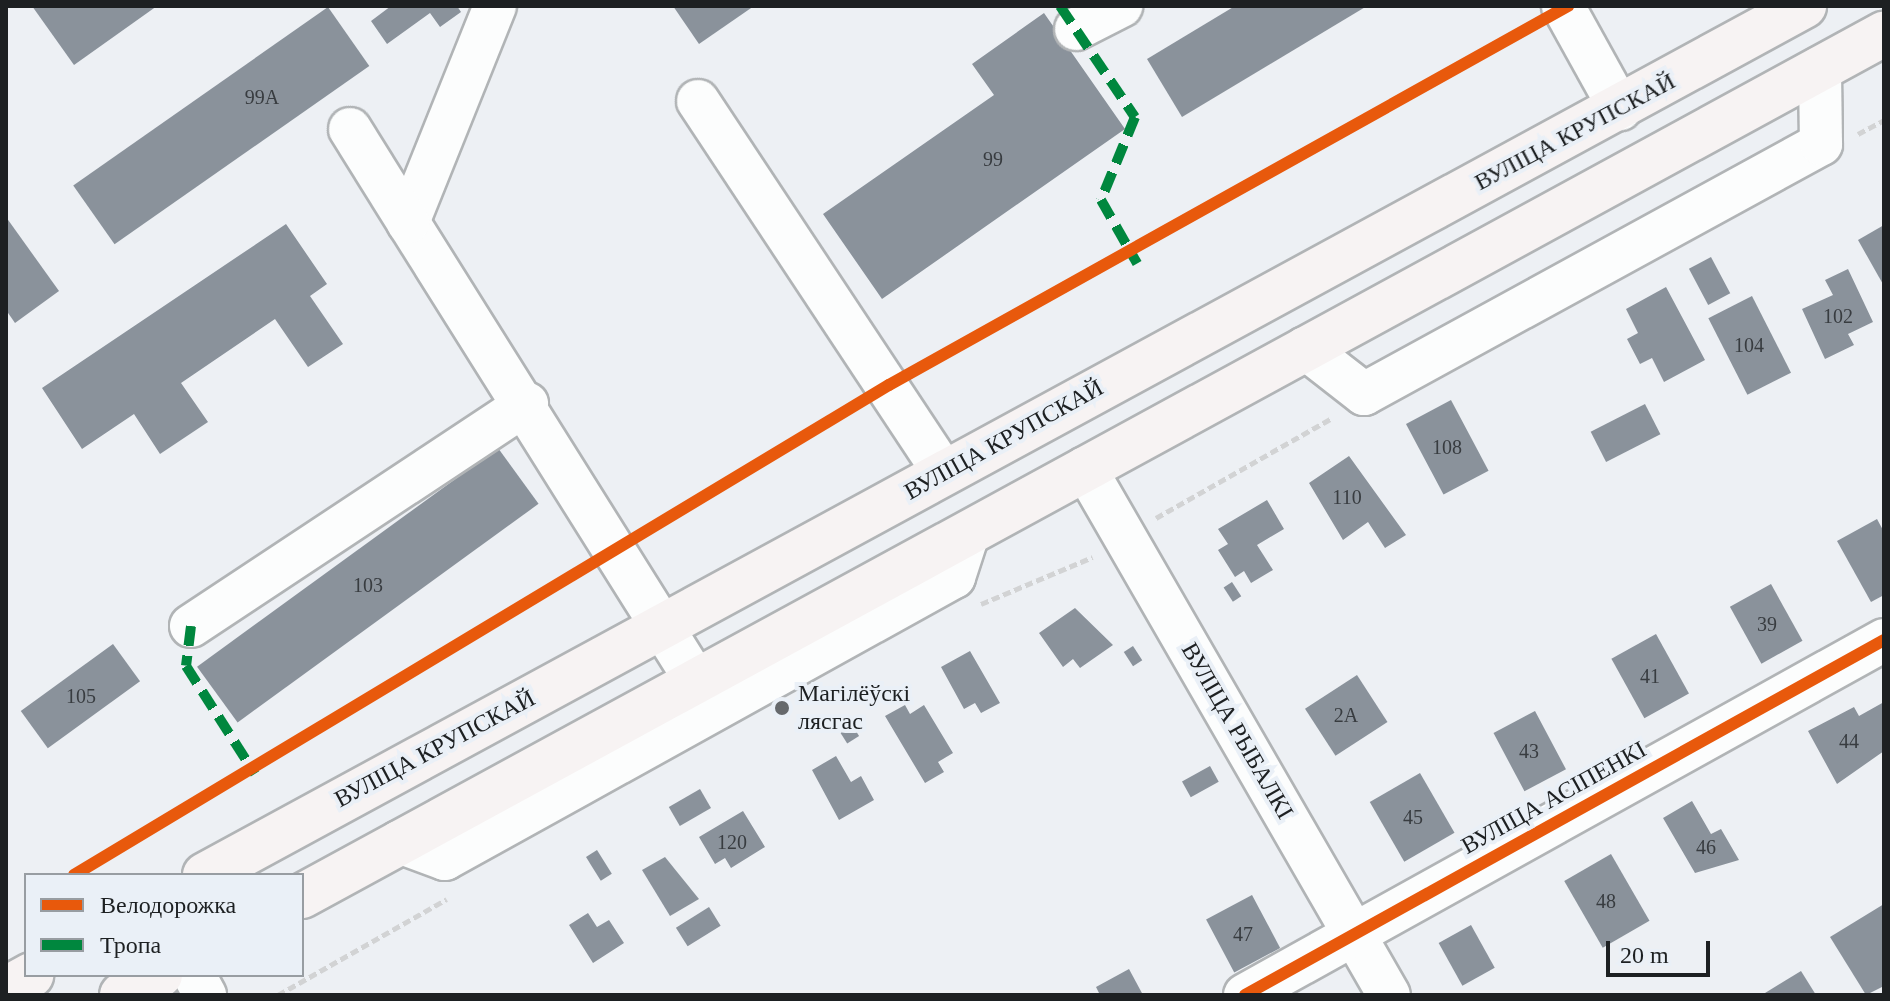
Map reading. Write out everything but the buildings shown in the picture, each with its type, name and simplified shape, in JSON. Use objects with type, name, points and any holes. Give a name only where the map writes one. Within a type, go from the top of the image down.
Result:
[{"type":"main road","name":"ВУЛІЦА КРУПСКАЙ","points":[[209,873],[1620,109],[1804,6]]},
{"type":"main road","points":[[304,895],[698,684],[1085,468],[1884,34]]},
{"type":"main road","points":[[6,989],[27,977]]},
{"type":"main road","points":[[122,995],[156,977]]},
{"type":"street","points":[[408,222],[495,6]]},
{"type":"street","points":[[1076,29],[1121,6]]},
{"type":"street","points":[[1563,6],[1620,109]]},
{"type":"street","points":[[1305,348],[1364,394],[1821,144],[1820,68]]},
{"type":"street","points":[[698,101],[944,473]]},
{"type":"street","points":[[350,129],[527,404],[698,684]]},
{"type":"street","points":[[191,626],[527,404]]},
{"type":"street","name":"ВУЛІЦА РЫБАЛКІ","points":[[1085,468],[1389,995]]},
{"type":"street","points":[[399,842],[445,859],[954,577],[968,534]]},
{"type":"street","name":"ВУЛІЦА АСІПЕНКІ","points":[[1245,995],[1884,640]]},
{"type":"street","points":[[195,977],[205,995]]},
{"type":"path","points":[[1843,142],[1884,120]]},
{"type":"path","points":[[977,606],[1125,538],[1345,411]]},
{"type":"path","points":[[278,995],[457,893]]},
{"type":"marked path","points":[[1060,6],[1135,117],[1101,200],[1137,263]]},
{"type":"marked path","points":[[191,626],[186,666],[255,774]]},
{"type":"cycle path","points":[[77,873],[889,385],[1568,6]]},
{"type":"cycle path","points":[[1245,995],[1884,640]]},
{"type":"place","name":"Магілёўскі лясгас","points":[[782,708]]}]
